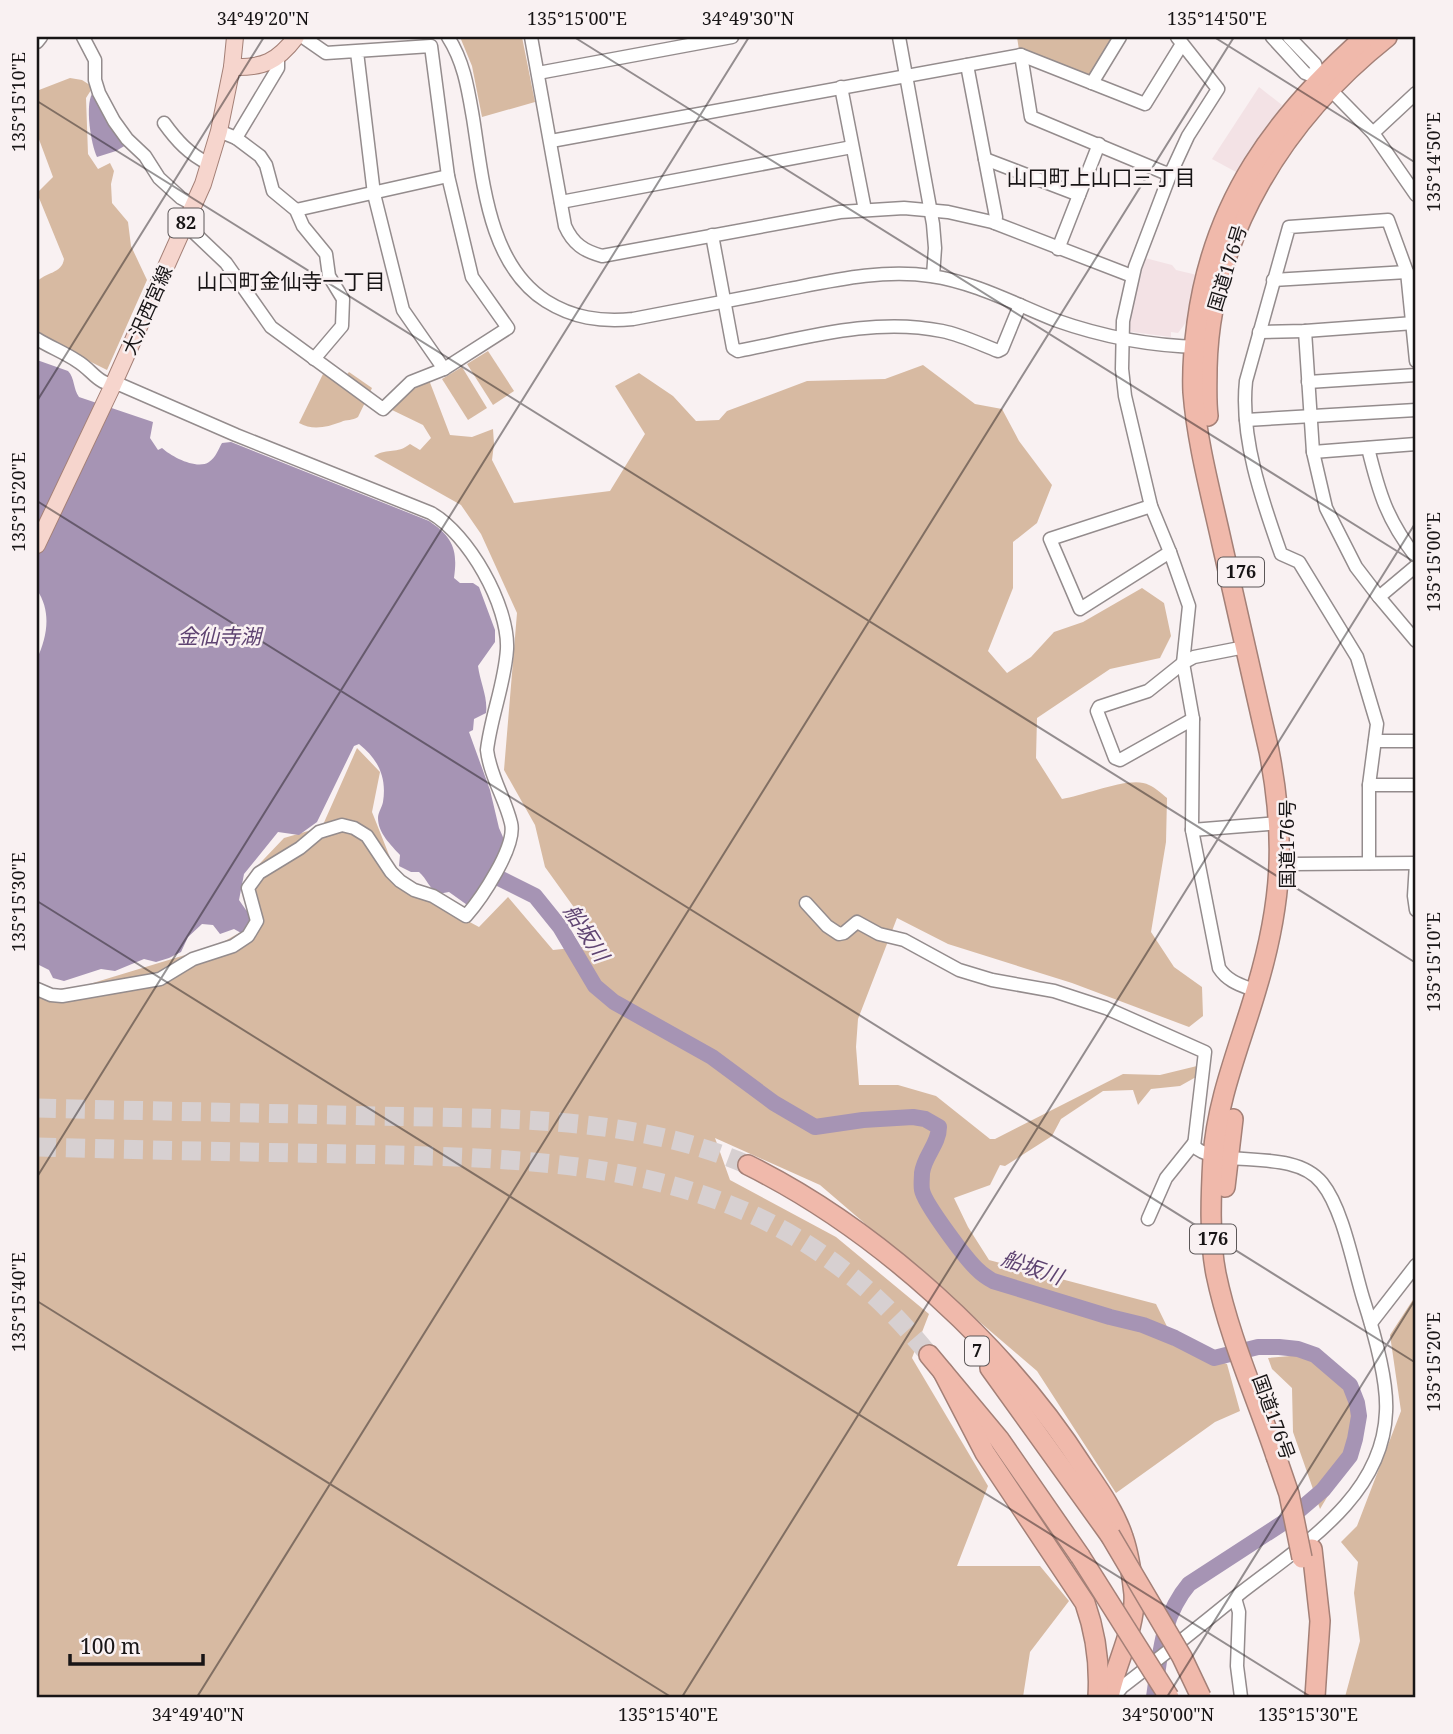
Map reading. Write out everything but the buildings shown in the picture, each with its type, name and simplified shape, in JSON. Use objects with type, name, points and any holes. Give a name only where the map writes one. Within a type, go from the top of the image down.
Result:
[{"type":"highway","name":"国道176号","points":[[1220,1155],[1227,1083],[1269,946],[1280,863],[1280,823],[1269,751],[1200,439],[1193,392],[1214,296],[1228,250],[1247,205],[1325,83],[1365,37]]},
{"type":"highway","name":"国道176号","points":[[1325,83],[1387,37]]},
{"type":"highway","name":"国道176号","points":[[1201,347],[1210,432],[1287,787],[1291,833],[1291,863],[1279,949],[1239,1083],[1212,1193],[1216,1272],[1281,1452],[1289,1494],[1307,1554],[1320,1621],[1315,1697]]},
{"type":"highway","name":"7","points":[[748,1165],[817,1203],[871,1242],[981,1355],[1117,1536],[1201,1697]]},
{"type":"highway","name":"7","points":[[929,1355],[999,1439],[1037,1511]]},
{"type":"highway","points":[[1037,1511],[1080,1556],[1169,1697]]},
{"type":"highway","points":[[1037,1511],[1062,1566],[1085,1603],[1094,1628],[1098,1660],[1098,1697]]},
{"type":"highway","points":[[1112,1697],[1134,1596],[1117,1536]]},
{"type":"highway","name":"国道176号","points":[[1303,1697],[1309,1632],[1307,1554]]},
{"type":"main road","name":"大沢西宮線","points":[[37,545],[110,392],[194,205],[219,131],[235,37]]},
{"type":"main road","points":[[232,67],[250,68],[285,45]]},
{"type":"street","points":[[37,42],[41,37]]},
{"type":"street","points":[[83,37],[95,60],[95,80],[99,93],[114,121],[127,139],[145,156],[159,178],[181,198],[194,205]]},
{"type":"street","points":[[186,225],[226,263],[271,327],[383,409],[411,382],[444,369],[508,328],[472,277],[448,176],[431,46],[326,53],[303,37]]},
{"type":"street","points":[[448,37],[457,51],[466,77],[496,238],[519,279],[556,307],[589,319],[633,319],[860,276],[933,276],[975,288],[1058,321],[1122,340],[1147,345],[1201,347]]},
{"type":"street","points":[[531,37],[565,226],[570,238],[584,251],[602,256],[840,212],[904,208],[973,217],[995,223],[1132,276]]},
{"type":"street","points":[[538,74],[732,37]]},
{"type":"street","points":[[899,37],[930,210],[935,248],[933,276]]},
{"type":"street","points":[[1092,83],[1120,37]]},
{"type":"street","points":[[1272,37],[1306,73],[1325,83]]},
{"type":"street","points":[[1289,37],[1315,64],[1325,83],[1373,133],[1416,195]]},
{"type":"street","points":[[551,141],[1021,55],[1144,104],[1179,40],[1218,89],[1188,136],[1170,175],[1132,276],[1122,321],[1125,396],[1151,506],[1189,606],[1183,663],[1194,719],[1192,830],[1219,968],[1224,976],[1233,982],[1256,991]]},
{"type":"street","points":[[236,138],[278,68],[285,45]]},
{"type":"street","points":[[357,52],[374,194],[403,310],[444,369]]},
{"type":"street","points":[[1021,55],[1031,117],[1170,175]]},
{"type":"street","points":[[967,65],[995,223]]},
{"type":"street","points":[[841,87],[864,210]]},
{"type":"street","points":[[1373,133],[1416,93]]},
{"type":"street","points":[[164,123],[179,144],[194,157],[209,164]]},
{"type":"street","points":[[219,131],[236,138],[260,156],[266,165],[273,191],[296,210],[303,226],[326,254],[329,276],[343,299],[342,326],[314,359]]},
{"type":"street","points":[[1058,249],[1099,145]]},
{"type":"street","points":[[561,202],[852,147]]},
{"type":"street","points":[[985,159],[1079,195]]},
{"type":"street","points":[[296,210],[448,176]]},
{"type":"street","points":[[1369,863],[1369,785],[1377,724],[1357,657],[1299,562],[1282,554],[1262,495],[1244,405],[1246,381],[1289,227],[1388,220],[1407,272],[1416,361]]},
{"type":"street","points":[[712,235],[733,348],[738,351],[848,330],[902,325],[946,332],[998,352],[1002,349],[1020,305]]},
{"type":"street","points":[[1273,280],[1407,272]]},
{"type":"street","points":[[1259,332],[1414,323]]},
{"type":"street","points":[[1305,331],[1313,452],[1326,508],[1356,567],[1416,640]]},
{"type":"street","points":[[37,340],[80,362],[110,392],[121,385],[447,522],[474,555],[500,607],[507,647],[487,750],[489,765],[512,830],[506,853],[466,916],[433,896],[414,890],[400,881],[367,835],[342,825],[319,832],[300,848],[259,873],[248,888],[257,920],[248,936],[233,946],[193,959],[160,979],[62,996],[37,989]]},
{"type":"street","points":[[1308,382],[1416,375]]},
{"type":"street","points":[[1246,420],[1416,410]]},
{"type":"street","points":[[1313,452],[1416,444]]},
{"type":"street","points":[[1368,448],[1377,486],[1389,516],[1416,557]]},
{"type":"street","points":[[1151,506],[1050,540],[1080,610],[1170,552]]},
{"type":"street","points":[[1379,597],[1416,566]]},
{"type":"street","points":[[1194,719],[1120,760],[1115,758],[1097,711],[1099,707],[1148,691],[1183,663],[1195,657],[1245,647]]},
{"type":"street","points":[[1375,741],[1416,741]]},
{"type":"street","points":[[1369,785],[1416,785]]},
{"type":"street","points":[[1192,830],[1280,823]]},
{"type":"street","points":[[1291,863],[1416,863],[1416,910]]},
{"type":"street","points":[[806,902],[827,926],[839,934],[857,922],[879,934],[904,940],[959,970],[992,980],[1054,991],[1106,1008],[1205,1052],[1194,1143],[1166,1178],[1148,1219]]},
{"type":"street","points":[[1112,1697],[1321,1530],[1342,1510],[1376,1457],[1387,1412],[1371,1323],[1337,1210],[1323,1184],[1312,1172],[1299,1165],[1220,1155],[1199,1150],[1194,1143]]},
{"type":"street","points":[[1371,1323],[1416,1265]]},
{"type":"street","points":[[1235,1598],[1239,1612],[1237,1666],[1241,1697]]},
{"type":"street","points":[[1120,1697],[1136,1676]]},
{"type":"shaded area","points":[[460,37],[522,37],[535,102],[482,117],[472,66]]},
{"type":"shaded area","points":[[1017,37],[1114,37],[1090,77],[1019,50]]},
{"type":"shaded area","points":[[70,78],[82,80],[93,87],[86,98],[88,154],[98,169],[110,163],[114,171],[111,184],[112,203],[128,222],[131,246],[147,280],[107,370],[37,335],[37,282],[60,268],[64,259],[37,193],[53,177],[37,134],[39,90]]},
{"type":"shaded area","points":[[1259,87],[1282,105],[1236,172],[1212,159]]},
{"type":"shaded area","points":[[1145,258],[1197,275],[1187,321],[1178,333],[1171,332],[1171,337],[1126,331]]},
{"type":"shaded area","points":[[488,351],[514,391],[493,405],[467,364]]},
{"type":"shaded area","points":[[923,365],[975,404],[1002,409],[1019,441],[1052,485],[1037,523],[1013,542],[1013,588],[988,651],[1007,673],[1031,657],[1054,632],[1083,622],[1142,588],[1164,603],[1171,636],[1160,658],[1110,669],[1037,718],[1036,758],[1062,799],[1131,783],[1149,785],[1167,798],[1166,842],[1151,932],[1174,967],[1202,987],[1203,1016],[1189,1027],[1072,983],[948,944],[897,918],[858,1019],[856,1047],[859,1085],[898,1085],[936,1096],[990,1139],[995,1139],[1123,1074],[1160,1075],[1197,1066],[1196,1077],[1180,1086],[1151,1089],[1138,1105],[1133,1090],[1103,1091],[1061,1119],[1052,1136],[1005,1166],[1000,1165],[990,1185],[954,1198],[989,1260],[1156,1304],[1177,1347],[1227,1364],[1240,1411],[1215,1422],[1116,1493],[1037,1371],[820,1185],[715,1138],[730,1180],[836,1237],[929,1314],[912,1358],[988,1486],[957,1566],[1040,1566],[1069,1601],[1030,1652],[1023,1697],[37,1697],[37,992],[83,986],[218,945],[258,922],[246,878],[284,838],[322,827],[357,748],[380,772],[372,812],[395,870],[438,905],[479,927],[508,897],[553,950],[601,945],[545,867],[535,825],[504,770],[517,613],[481,534],[461,505],[374,456],[410,444],[420,450],[431,438],[423,425],[392,410],[412,390],[429,380],[450,435],[472,437],[493,429],[492,460],[514,503],[610,491],[645,434],[615,386],[639,373],[673,396],[696,421],[719,420],[727,411],[807,381],[885,379]]},
{"type":"shaded area","points":[[462,367],[487,408],[468,420],[442,379]]},
{"type":"shaded area","points":[[349,372],[372,388],[358,417],[320,427],[299,423],[323,374],[339,383]]},
{"type":"shaded area","points":[[1416,1295],[1416,1697],[1345,1697],[1360,1641],[1354,1593],[1358,1562],[1341,1542],[1357,1526],[1401,1411],[1390,1335]]},
{"type":"shaded area","points":[[1302,1355],[1339,1378],[1354,1410],[1351,1457],[1320,1509],[1293,1432],[1292,1388],[1272,1369],[1268,1358]]},
{"type":"water","points":[[92,94],[126,145],[97,157],[90,125],[89,107]]},
{"type":"water","name":"金仙寺湖","points":[[37,360],[68,371],[79,397],[153,422],[150,438],[158,450],[162,448],[185,461],[204,464],[213,458],[222,443],[231,442],[429,521],[449,539],[454,552],[454,578],[460,583],[473,583],[479,587],[495,630],[495,642],[478,666],[486,713],[474,719],[473,730],[469,732],[506,844],[470,907],[449,892],[438,894],[419,872],[411,872],[399,866],[400,855],[380,829],[378,816],[383,802],[384,785],[380,769],[359,744],[354,746],[317,822],[299,835],[278,832],[244,874],[239,900],[254,916],[243,934],[234,929],[220,934],[213,925],[202,924],[188,937],[181,952],[169,958],[156,962],[144,959],[115,971],[101,969],[64,981],[53,978],[49,970],[37,964],[37,659],[43,642],[46,616],[42,598],[37,590]]},
{"type":"waterway","name":"船坂川","points":[[497,877],[535,896],[560,927],[595,986],[614,1002],[712,1057],[774,1103],[815,1127],[913,1117],[925,1119],[939,1127],[937,1139],[923,1167],[922,1190],[930,1207],[957,1245],[973,1265],[993,1281],[1143,1325],[1214,1358],[1258,1347],[1298,1349],[1315,1355],[1350,1385],[1359,1416],[1350,1456],[1323,1490],[1289,1519],[1189,1584],[1167,1624],[1154,1697]]},
{"type":"tunnel","points":[[37,1108],[471,1118],[566,1123],[659,1137],[748,1165]]},
{"type":"tunnel","points":[[37,1147],[514,1160],[591,1169],[666,1184],[737,1208],[805,1243],[869,1291],[929,1355]]},
{"type":"district","name":"山口町上山口三丁目","points":[[1101,178]]},
{"type":"district","name":"山口町金仙寺一丁目","points":[[291,282]]}]
